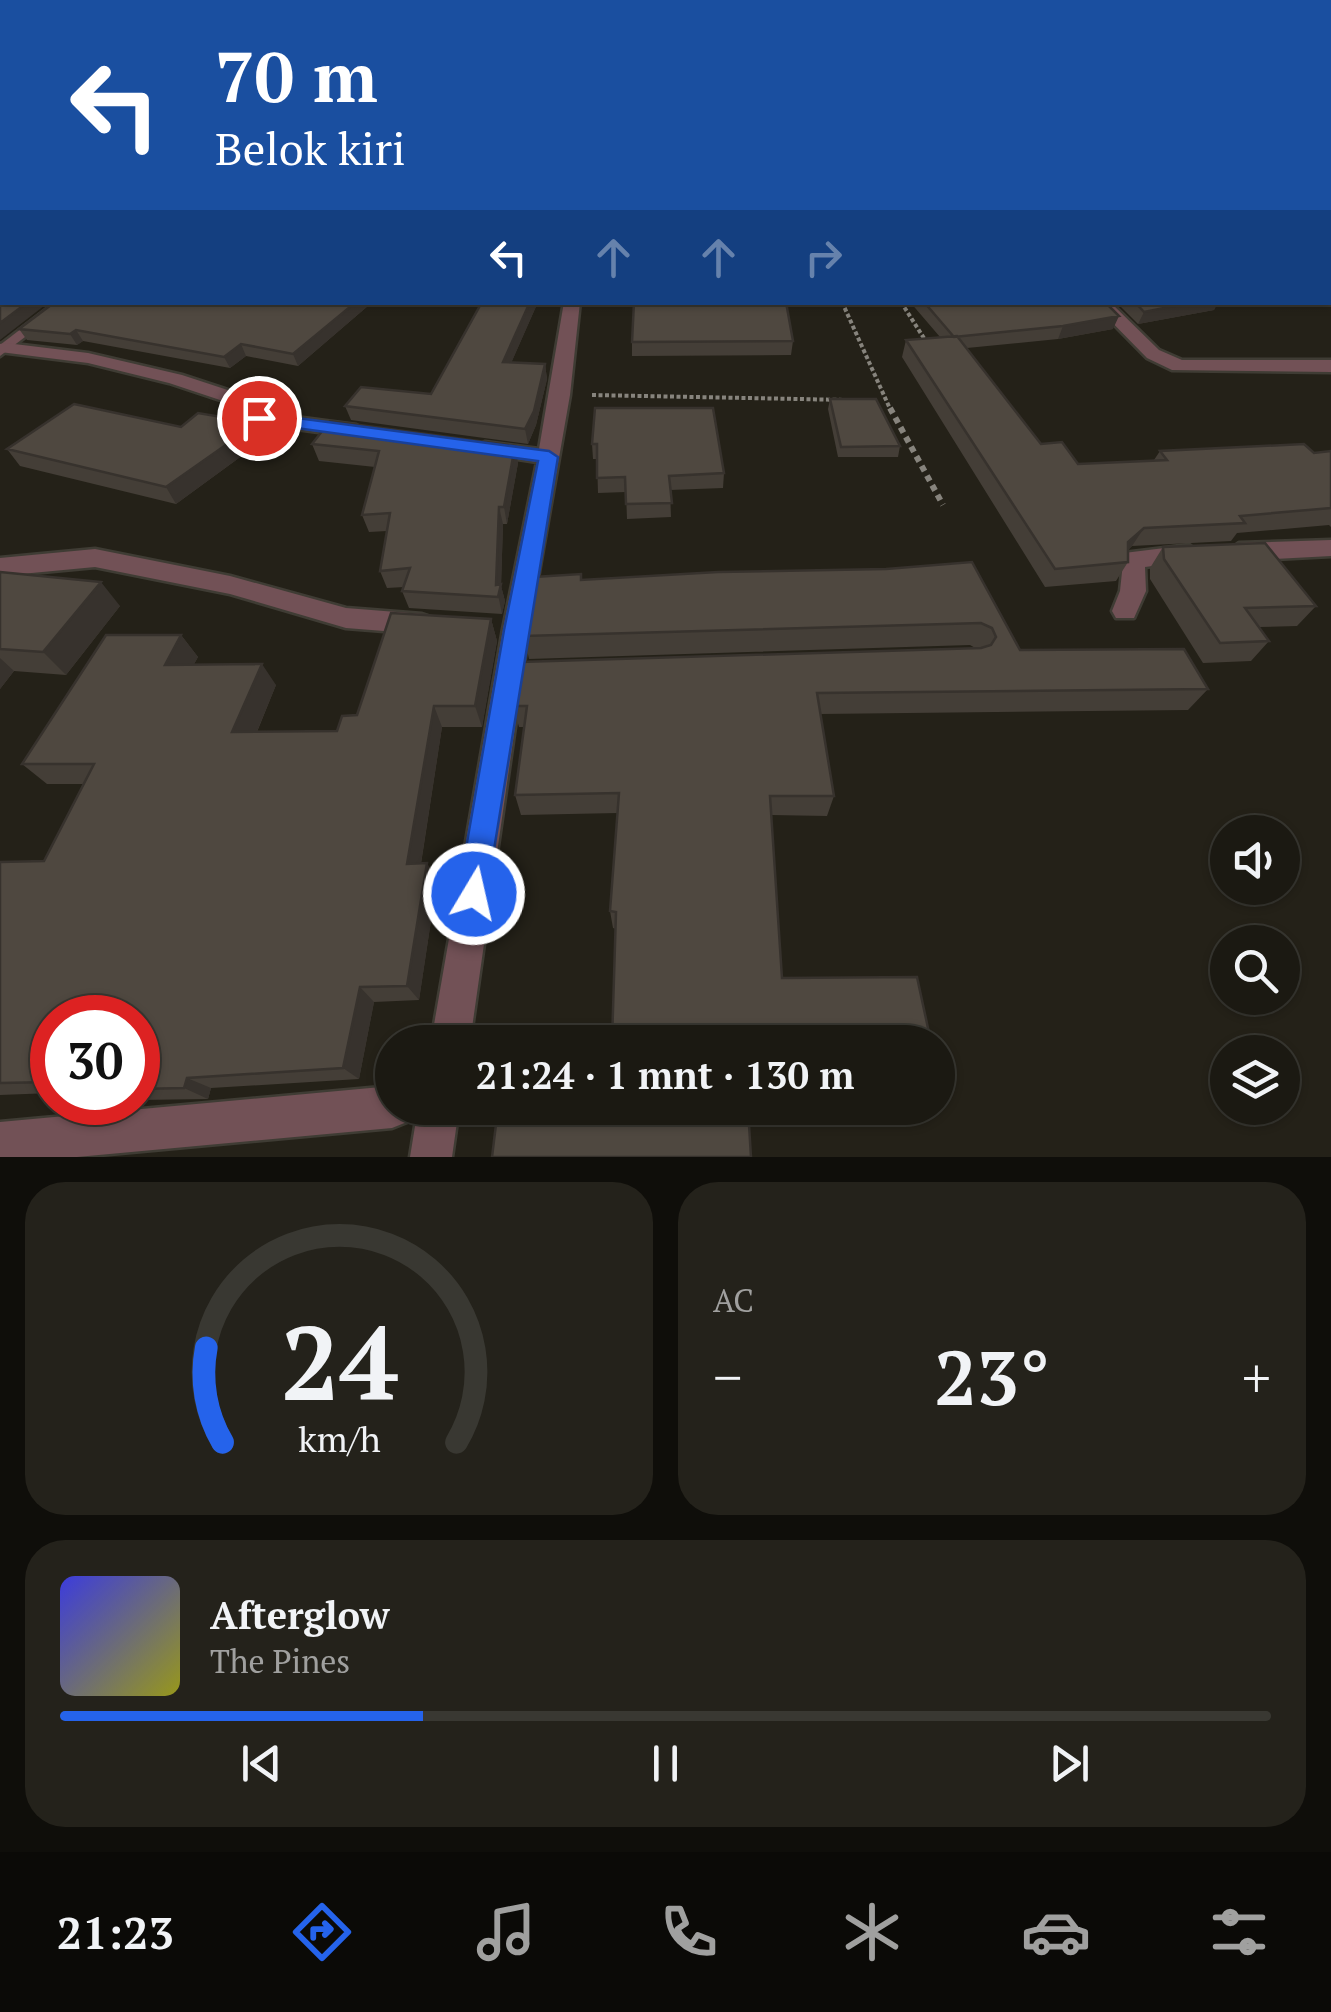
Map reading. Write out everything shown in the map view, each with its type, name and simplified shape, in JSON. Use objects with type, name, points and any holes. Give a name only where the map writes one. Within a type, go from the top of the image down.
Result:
[{"type":"street","points":[[453,1025],[520,672],[506,629],[549,457],[572,305]]},
{"type":"street","points":[[1103,305],[1153,354],[1178,366],[1331,366]]},
{"type":"street","points":[[3,350],[88,358],[175,379],[242,401],[259,418],[375,434]]},
{"type":"street","points":[[472,446],[549,457]]},
{"type":"street","points":[[1124,611],[1133,591],[1131,564],[1141,556],[1331,548]]},
{"type":"street","points":[[0,567],[50,559],[95,558],[230,585],[346,618],[457,626]]},
{"type":"street","points":[[0,1143],[375,1109]]},
{"type":"street","points":[[431,1157],[436,1125]]},
{"type":"lane","points":[[3,350],[61,305]]},
{"type":"path","points":[[843,305],[879,389],[943,505]]},
{"type":"path","points":[[903,305],[932,350]]},
{"type":"path","points":[[560,394],[866,400]]},
{"type":"building","points":[[0,305],[24,305],[0,323]]},
{"type":"building","points":[[51,305],[352,305],[293,354],[241,344],[224,357],[76,330],[70,334],[19,329]]},
{"type":"building","points":[[480,305],[529,305],[503,362],[545,364],[534,411],[525,429],[345,406],[361,387],[431,394]]},
{"type":"building","points":[[634,305],[787,305],[793,341],[632,342]]},
{"type":"building","points":[[927,305],[1108,305],[1119,316],[1063,326],[954,337]]},
{"type":"building","points":[[1138,305],[1179,305],[1144,312]]},
{"type":"building","points":[[957,336],[1041,444],[1062,442],[1078,464],[1167,460],[1160,451],[1304,444],[1314,453],[1331,451],[1331,508],[1240,516],[1245,523],[1144,528],[1128,542],[1128,562],[1055,569],[906,340]]},
{"type":"building","points":[[830,399],[876,399],[900,446],[841,447]]},
{"type":"building","points":[[74,404],[181,427],[198,413],[257,423],[166,487],[7,449]]},
{"type":"building","points":[[595,408],[713,408],[724,473],[669,476],[672,503],[626,504],[625,477],[597,478],[597,444],[592,444]]},
{"type":"building","points":[[330,421],[515,446],[504,507],[499,507],[498,597],[402,591],[410,568],[380,571],[390,513],[362,515],[379,451],[312,444]]},
{"type":"building","points":[[1265,543],[1316,606],[1245,608],[1269,641],[1220,643],[1164,559],[1163,547]]},
{"type":"building","points":[[972,562],[1020,650],[1184,649],[1208,689],[817,693],[834,796],[770,796],[782,978],[917,977],[927,1025],[613,1025],[616,912],[610,911],[619,793],[515,795],[527,706],[513,706],[520,662],[981,648],[991,645],[996,637],[992,628],[981,623],[524,636],[534,577],[581,574],[581,580],[718,572],[886,569]]},
{"type":"building","points":[[0,572],[101,582],[43,652],[0,649]]},
{"type":"building","points":[[391,613],[491,619],[475,706],[434,706],[407,864],[427,863],[407,986],[360,987],[343,1068],[187,1078],[184,1088],[160,1089],[160,995],[30,995],[30,1082],[0,1083],[0,862],[44,861],[94,764],[22,764],[106,635],[181,635],[165,665],[262,664],[232,732],[337,731],[342,716],[357,715]]},
{"type":"building","points":[[496,1125],[749,1125],[751,1157],[492,1157]]},
{"type":"route","points":[[259,418],[549,457],[516,630],[474,894]]}]
